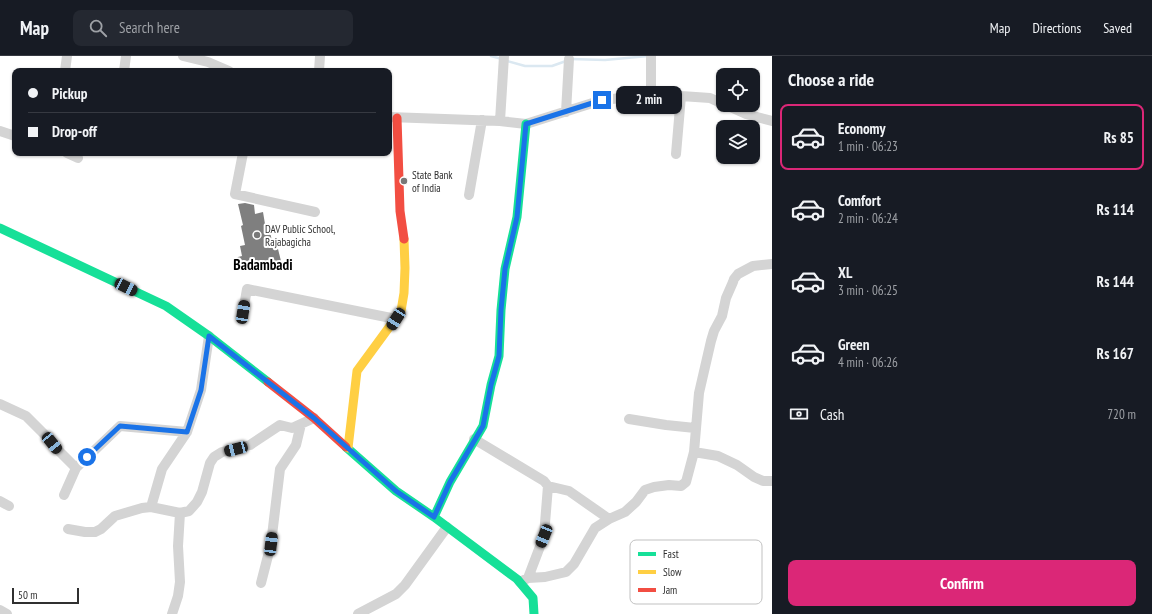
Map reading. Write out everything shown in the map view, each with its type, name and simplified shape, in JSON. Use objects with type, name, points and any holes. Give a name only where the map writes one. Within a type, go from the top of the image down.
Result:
[{"type":"street","points":[[65,68],[67,56]]},
{"type":"street","points":[[124,68],[126,56]]},
{"type":"street","points":[[183,56],[208,62],[222,68]]},
{"type":"street","points":[[319,68],[320,56]]},
{"type":"street","points":[[500,121],[504,56]]},
{"type":"street","points":[[651,56],[651,95]]},
{"type":"street","points":[[566,112],[569,59]]},
{"type":"street","points":[[348,448],[357,371],[401,311],[404,293],[404,237],[400,212],[393,117],[482,120],[526,124],[602,100],[651,95],[710,98],[716,101]]},
{"type":"street","points":[[676,154],[681,96]]},
{"type":"street","points":[[742,112],[772,121]]},
{"type":"street","points":[[469,195],[482,120]]},
{"type":"street","points":[[434,517],[450,482],[483,426],[491,385],[499,356],[505,269],[517,217],[526,124]]},
{"type":"street","points":[[0,131],[12,135]]},
{"type":"street","points":[[74,156],[78,158]]},
{"type":"street","points":[[242,156],[235,194],[314,212]]},
{"type":"street","points":[[0,228],[166,306],[209,336],[314,418],[396,491],[434,517],[517,579],[524,580],[566,572],[574,564],[595,528],[625,512],[636,502],[645,490],[669,485],[681,486],[686,482],[694,452],[699,393],[705,363],[714,331],[724,310],[726,298],[734,279],[738,274],[753,266],[772,264]]},
{"type":"street","points":[[243,312],[247,289],[396,319]]},
{"type":"street","points":[[151,507],[162,469],[187,432],[201,390],[209,336]]},
{"type":"street","points":[[0,404],[26,416],[76,468]]},
{"type":"street","points":[[68,529],[95,532],[101,529],[115,516],[142,508],[151,507],[180,513],[189,510],[197,502],[202,492],[210,463],[214,457],[222,452],[250,445],[280,426],[292,428],[314,418]]},
{"type":"street","points":[[629,419],[696,428]]},
{"type":"street","points":[[261,583],[271,544],[280,469],[296,445],[301,424]]},
{"type":"street","points":[[64,495],[76,468],[120,426],[187,432]]},
{"type":"street","points":[[474,440],[544,481],[548,486],[569,491],[609,520]]},
{"type":"street","points":[[694,452],[718,456],[737,465],[763,482],[772,481]]},
{"type":"street","points":[[524,580],[544,536],[548,486]]},
{"type":"street","points":[[172,614],[178,596],[180,582],[178,546],[180,513]]},
{"type":"street","points":[[358,614],[396,594],[405,585],[447,527]]},
{"type":"street","points":[[524,580],[533,598],[534,614]]},
{"type":"street","points":[[0,610],[7,614]]},
{"type":"building","name":"DAV Public School, Rajabagicha","points":[[245,203],[254,205],[255,214],[263,212],[265,224],[268,223],[274,250],[278,249],[281,261],[236,270],[234,258],[242,256],[240,246],[245,245],[241,226],[243,225],[238,204]]},
{"type":"waterway","points":[[491,56],[502,59]]},
{"type":"waterway","points":[[571,59],[605,60],[648,56]]},
{"type":"waterway","points":[[507,61],[525,66],[552,66],[566,61]]},
{"type":"traffic: fast","points":[[434,517],[450,482],[483,426],[491,385],[499,356],[505,269],[517,217],[526,124]]},
{"type":"traffic: fast","points":[[0,228],[166,306],[209,336],[268,382]]},
{"type":"traffic: fast","points":[[346,447],[396,491],[434,517],[517,579],[533,598],[534,614]]},
{"type":"traffic: slow","points":[[348,448],[357,371],[401,311],[404,293],[404,239]]},
{"type":"traffic: jam","points":[[397,118],[400,211],[404,239]]},
{"type":"traffic: jam","points":[[268,382],[314,418],[346,447]]},
{"type":"place","name":"State Bank of India","points":[[404,181]]},
{"type":"place","name":"DAV Public School, Rajabagicha","points":[[257,235]]},
{"type":"district","name":"Badambadi","points":[[263,265]]},
{"type":"route","points":[[87,457],[120,426],[187,432],[201,390],[209,336],[314,418],[396,491],[434,517],[450,482],[483,426],[491,385],[499,356],[505,269],[517,217],[526,124],[602,100]]}]
